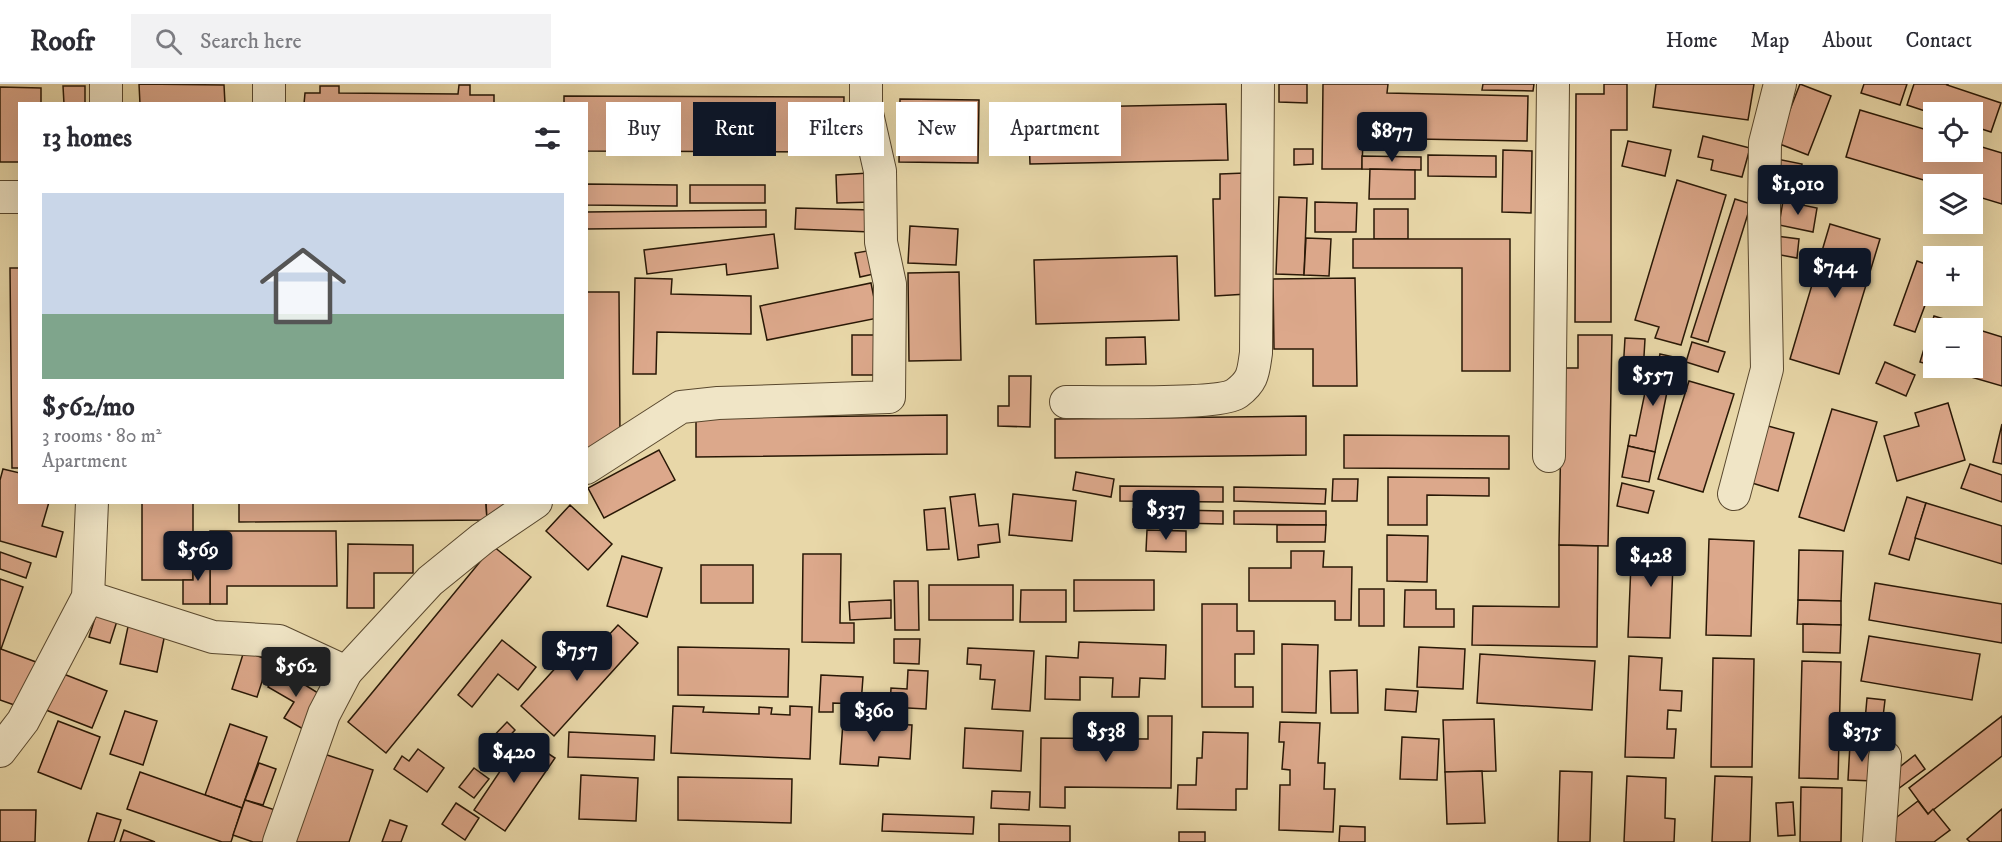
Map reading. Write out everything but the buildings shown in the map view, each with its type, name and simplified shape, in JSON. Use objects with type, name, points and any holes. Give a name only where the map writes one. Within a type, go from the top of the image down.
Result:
[{"type":"street","points":[[106,84],[106,102]]},
{"type":"street","points":[[268,102],[269,84]]},
{"type":"street","points":[[588,467],[681,407],[718,403],[889,398],[890,284],[881,243],[880,171],[866,109],[867,84]]},
{"type":"street","points":[[1066,402],[1210,400],[1235,394],[1252,379],[1256,353],[1258,84]]},
{"type":"street","points":[[1549,456],[1553,84]]},
{"type":"street","points":[[1734,494],[1767,369],[1765,143],[1780,84]]},
{"type":"street","points":[[0,197],[18,197]]},
{"type":"street","points":[[0,751],[24,721],[88,597],[92,504]]},
{"type":"street","points":[[279,842],[324,714],[346,672],[430,580],[483,538],[533,504]]},
{"type":"street","points":[[88,597],[213,637],[279,641],[346,672]]},
{"type":"street","points":[[1879,842],[1884,757]]}]
